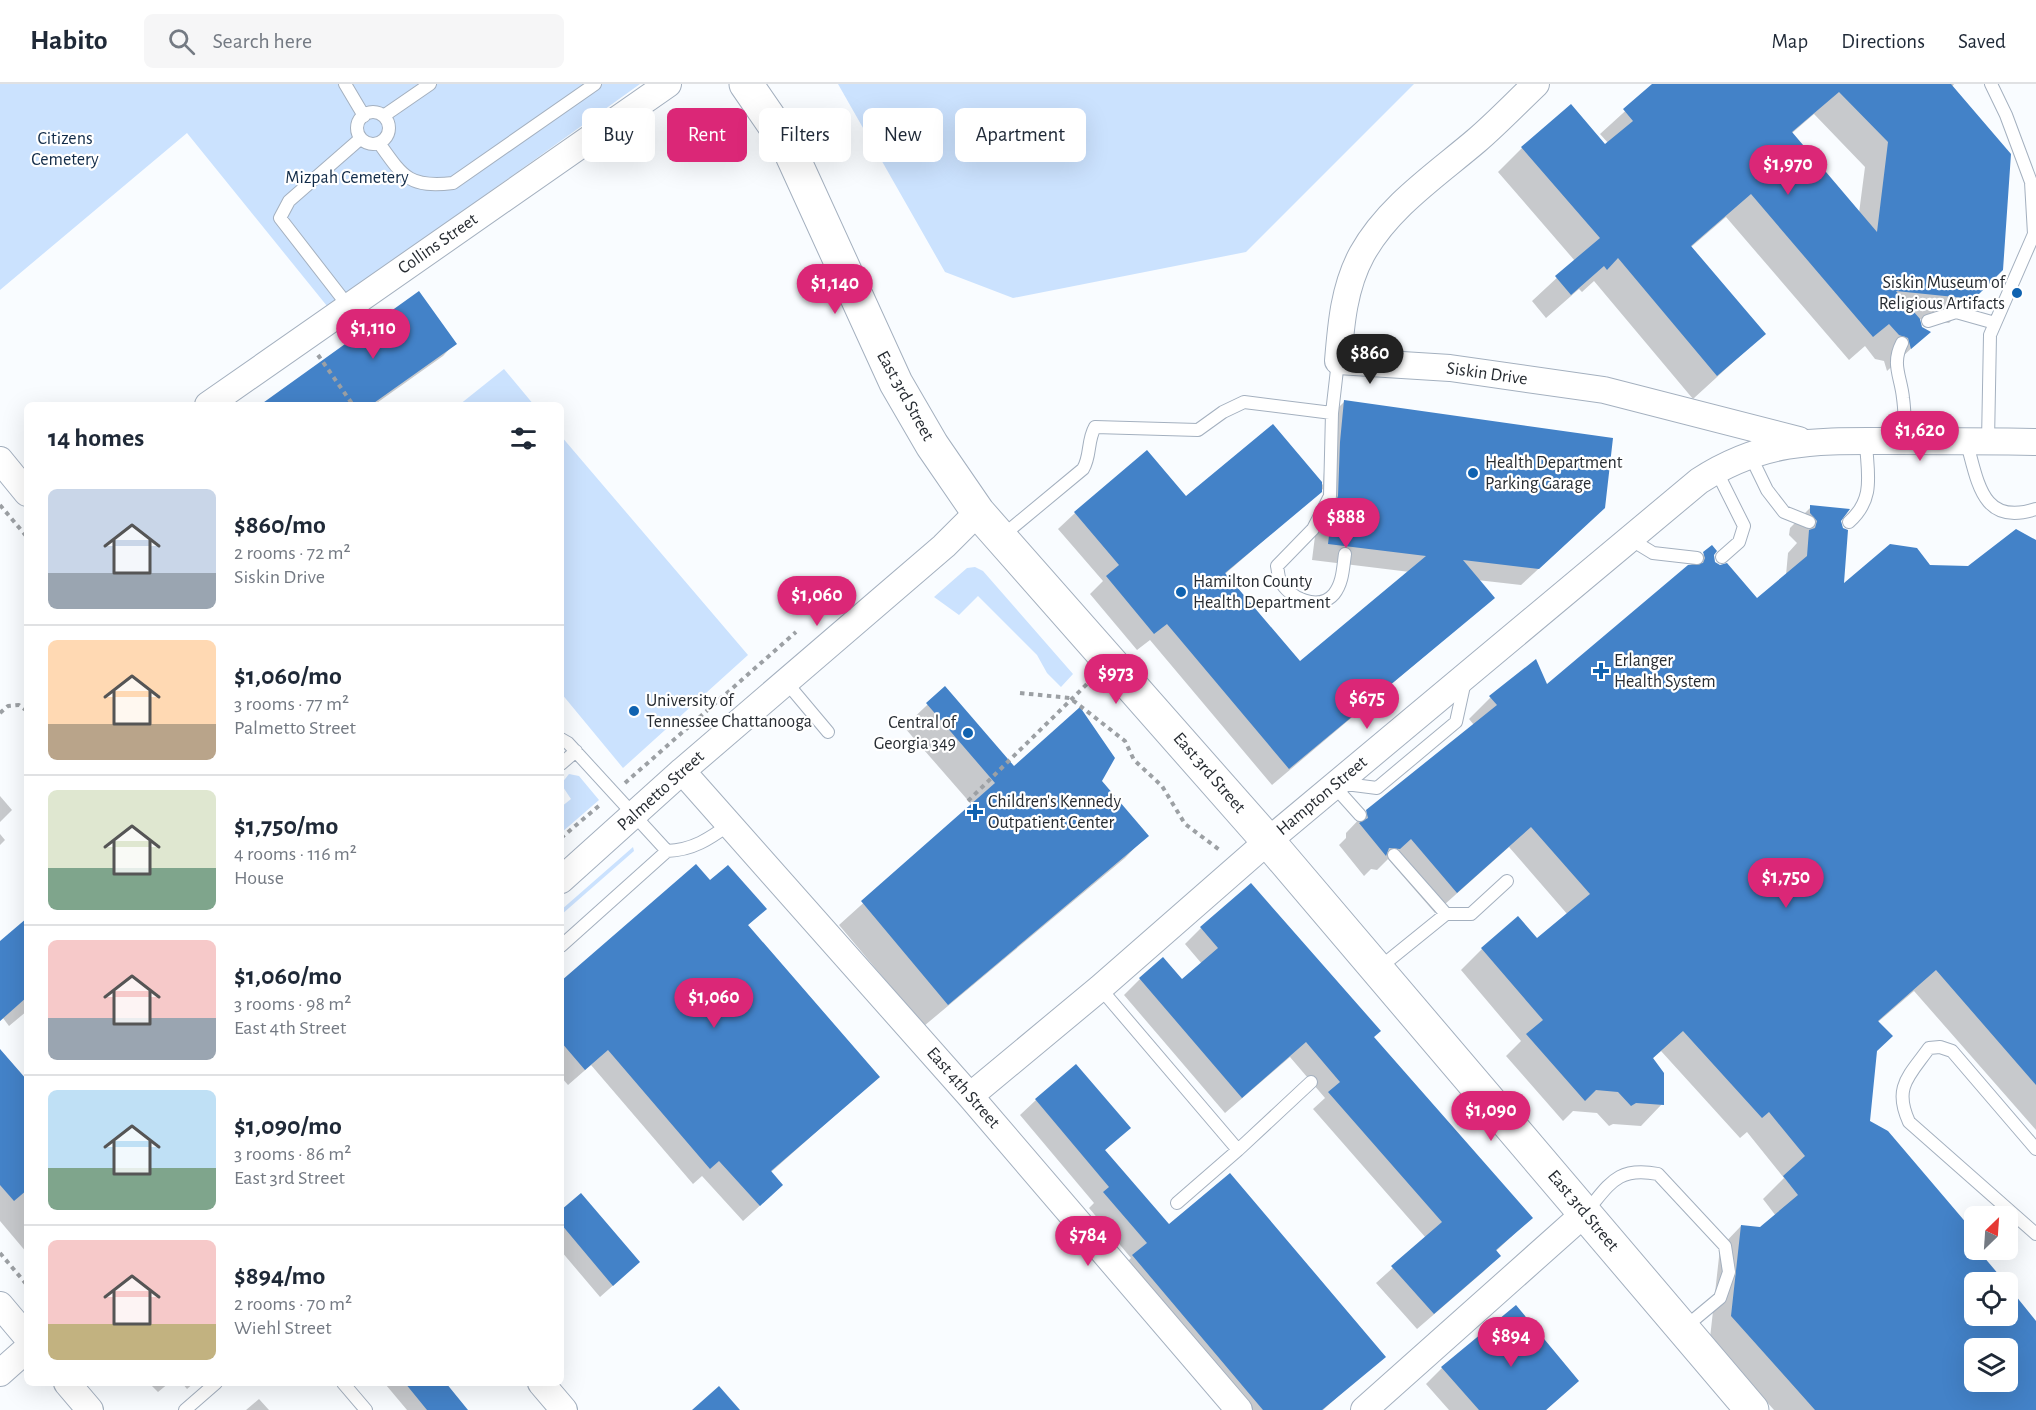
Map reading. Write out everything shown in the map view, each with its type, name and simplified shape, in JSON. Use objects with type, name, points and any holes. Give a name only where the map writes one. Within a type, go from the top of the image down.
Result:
[{"type":"main road","name":"East 3rd Street","points":[[746,84],[786,142],[896,383],[932,446],[978,512],[1268,841],[1752,1410]]},
{"type":"street","name":"Collins Street","points":[[212,402],[668,84]]},
{"type":"street","points":[[1338,361],[1343,304],[1362,255],[1376,233],[1419,187],[1476,141],[1536,84]]},
{"type":"street","name":"Siskin Drive","points":[[1338,361],[1450,368],[1604,390],[1805,441]]},
{"type":"street","points":[[1805,441],[2036,442]]},
{"type":"street","name":"Hampton Street","points":[[970,1096],[1100,988],[1268,841],[1699,481],[1716,470],[1750,455],[1805,441]]},
{"type":"street","points":[[0,460],[24,489]]},
{"type":"street","name":"Palmetto Street","points":[[564,877],[682,771],[944,546],[978,512]]},
{"type":"street","name":"East 4th Street","points":[[682,771],[970,1096],[1239,1410]]},
{"type":"street","points":[[1364,1410],[1585,1214]]},
{"type":"street","points":[[0,1305],[24,1333]]},
{"type":"street","points":[[0,1373],[24,1352]]},
{"type":"street","points":[[70,1386],[90,1410]]},
{"type":"street","points":[[544,1386],[564,1410]]},
{"type":"lane","points":[[345,84],[364,116]]},
{"type":"lane","points":[[385,115],[389,122],[389,134],[379,143],[370,145],[360,139],[357,124],[368,112],[385,115],[430,84]]},
{"type":"lane","points":[[379,143],[399,172],[426,186],[453,183],[595,84]]},
{"type":"lane","points":[[1991,84],[2006,115],[2031,182],[2034,243],[1990,334],[1977,441],[1983,496],[1997,511],[2017,516],[2036,509]]},
{"type":"lane","points":[[349,307],[280,218],[289,201],[360,139]]},
{"type":"lane","points":[[1928,321],[1956,312],[1995,324]]},
{"type":"lane","points":[[1902,343],[1897,352],[1896,370],[1903,396],[1905,441]]},
{"type":"lane","points":[[1338,361],[1332,413],[1330,496],[1313,528],[1277,566],[1280,580],[1295,598],[1318,603],[1332,597],[1340,584],[1345,554]]},
{"type":"lane","points":[[1000,537],[1083,469],[1088,460],[1091,435],[1095,427],[1198,430],[1223,412],[1244,402],[1332,413]]},
{"type":"lane","points":[[1849,522],[1860,512],[1868,496],[1866,441]]},
{"type":"lane","points":[[1750,455],[1767,490],[1784,512],[1809,522]]},
{"type":"lane","points":[[1716,470],[1744,526],[1738,542],[1722,557]]},
{"type":"lane","points":[[1630,539],[1653,553],[1696,558]]},
{"type":"lane","points":[[786,682],[828,732]]},
{"type":"lane","points":[[564,741],[576,751],[667,850]]},
{"type":"lane","points":[[564,761],[576,751]]},
{"type":"lane","points":[[1335,785],[1360,815]]},
{"type":"lane","points":[[564,943],[667,850],[692,848],[709,840],[730,824]]},
{"type":"lane","points":[[1394,855],[1446,914]]},
{"type":"lane","points":[[1377,970],[1446,914],[1471,914],[1507,881]]},
{"type":"lane","points":[[1100,988],[1238,1150]]},
{"type":"lane","points":[[2036,1149],[1952,1051],[1940,1047],[1929,1048],[1905,1080],[1901,1092],[1903,1108],[1910,1122],[2036,1234]]},
{"type":"lane","points":[[1177,1203],[1311,1083]]},
{"type":"lane","points":[[1585,1214],[1618,1176],[1642,1171],[1658,1174],[1725,1246],[1729,1272],[1720,1298],[1683,1329]]},
{"type":"lane","points":[[185,1410],[213,1386]]},
{"type":"lane","points":[[346,1386],[366,1410]]},
{"type":"path","points":[[306,338],[351,402]]},
{"type":"path","points":[[0,505],[24,533]]},
{"type":"path","points":[[564,835],[796,632]]},
{"type":"path","points":[[968,801],[1070,698],[1087,684]]},
{"type":"path","points":[[1020,693],[1070,698],[1125,741],[1134,760],[1162,786],[1185,824],[1225,853]]},
{"type":"path","points":[[0,713],[8,706],[19,705],[24,709]]},
{"type":"path","points":[[0,1253],[24,1281]]},
{"type":"green space","name":"Mizpah Cemetery","points":[[0,84],[640,84],[607,108],[582,108],[582,126],[360,285],[327,306],[187,133],[0,290]]},
{"type":"green space","points":[[838,84],[1414,84],[1246,252],[1013,298],[945,272],[882,162],[943,162],[943,108],[863,108],[863,128]]},
{"type":"green space","points":[[504,369],[532,402],[463,402]]},
{"type":"green space","points":[[564,440],[748,655],[623,768],[564,697]]},
{"type":"green space","points":[[975,567],[983,571],[1073,674],[1061,687],[1047,673],[1037,655],[978,596],[959,615],[934,597],[967,568]]},
{"type":"green space","points":[[569,774],[579,776],[599,800],[564,830],[564,805],[571,799],[564,788],[564,780]]},
{"type":"green space","points":[[633,847],[634,851],[564,912],[564,907]]},
{"type":"building","points":[[1652,84],[1951,84],[2011,154],[2003,270],[1974,299],[1896,291],[1920,319],[1922,327],[1931,332],[1911,349],[1908,338],[1899,335],[1889,324],[1873,337],[1751,194],[1691,246],[1766,334],[1717,376],[1618,258],[1607,270],[1604,266],[1571,295],[1555,276],[1600,238],[1521,147],[1571,104],[1605,144],[1633,121],[1623,109]],"holes":[[[1839,92],[1888,142],[1877,232],[1792,132]]]},
{"type":"building","points":[[419,291],[457,344],[375,402],[264,402]]},
{"type":"building","points":[[1344,400],[1613,438],[1605,508],[1539,569],[1463,560],[1495,598],[1289,769],[1167,624],[1154,634],[1106,576],[1119,565],[1074,512],[1147,450],[1186,496],[1273,424],[1322,482],[1322,492],[1225,573],[1300,661],[1426,556],[1328,544],[1332,511],[1338,496]]},
{"type":"building","points":[[1810,505],[1850,509],[1841,521],[1843,528],[1848,530],[1844,583],[1890,544],[1917,548],[1930,565],[1968,566],[2016,529],[2036,540],[2036,1085],[1936,970],[1878,1021],[1893,1036],[1877,1051],[1870,1121],[1888,1131],[1964,1220],[1964,1260],[1986,1260],[1997,1272],[1964,1272],[1964,1326],[2018,1326],[2018,1299],[2036,1321],[2036,1410],[1815,1410],[1731,1316],[1741,1225],[1760,1227],[1798,1195],[1783,1176],[1805,1156],[1769,1112],[1762,1118],[1683,1031],[1653,1058],[1664,1073],[1664,1105],[1636,1103],[1631,1106],[1618,1092],[1596,1090],[1585,1101],[1526,1034],[1543,1020],[1481,948],[1518,916],[1537,938],[1590,894],[1531,827],[1457,893],[1411,839],[1400,849],[1389,848],[1386,856],[1359,823],[1368,818],[1366,810],[1497,705],[1489,696],[1536,659],[1547,684],[1688,565],[1703,563],[1705,558],[1703,552],[1712,545],[1717,551],[1714,555],[1715,562],[1720,565],[1727,563],[1757,598],[1807,556],[1809,530],[1815,528],[1817,521],[1810,513]]},
{"type":"building","points":[[945,686],[1014,766],[1080,707],[1115,758],[1102,781],[1149,836],[948,1005],[861,901],[995,783],[926,703]]},
{"type":"building","points":[[696,864],[710,880],[728,865],[767,909],[748,925],[880,1077],[771,1171],[783,1185],[760,1206],[719,1161],[710,1169],[608,1050],[585,1070],[564,1046],[564,978]]},
{"type":"building","points":[[1251,883],[1381,1031],[1374,1037],[1533,1218],[1496,1250],[1501,1256],[1434,1314],[1391,1266],[1442,1222],[1328,1092],[1340,1082],[1306,1042],[1242,1098],[1139,978],[1163,957],[1182,979],[1218,948],[1200,927]]},
{"type":"building","points":[[24,921],[24,1000],[0,1021],[0,941]]},
{"type":"building","points":[[0,1049],[24,1077],[24,1193],[14,1201],[0,1185]]},
{"type":"building","points":[[1076,1064],[1131,1128],[1105,1150],[1169,1224],[1230,1173],[1386,1357],[1322,1410],[1263,1410],[1132,1255],[1147,1243],[1103,1192],[1109,1187],[1035,1099]]},
{"type":"building","points":[[581,1193],[640,1262],[613,1286],[564,1228],[564,1207]]},
{"type":"building","points":[[1516,1305],[1579,1381],[1546,1410],[1479,1410],[1441,1367]]},
{"type":"building","points":[[407,1386],[448,1386],[468,1410],[427,1410]]},
{"type":"building","points":[[719,1386],[740,1410],[692,1410]]},
{"type":"place","name":"Siskin Museum of Religious Artifacts","points":[[2017,293]]},
{"type":"place","name":"Health Department Parking Garage","points":[[1473,473]]},
{"type":"place","name":"Hamilton County Health Department","points":[[1181,592]]},
{"type":"place","name":"Erlanger Health System","points":[[1601,671]]},
{"type":"place","name":"University of Tennessee Chattanooga","points":[[634,711]]},
{"type":"place","name":"Central of Georgia 349","points":[[968,733]]},
{"type":"place","name":"Children's Kennedy Outpatient Center","points":[[975,812]]},
{"type":"park label","name":"Citizens Cemetery","points":[[65,149]]}]
